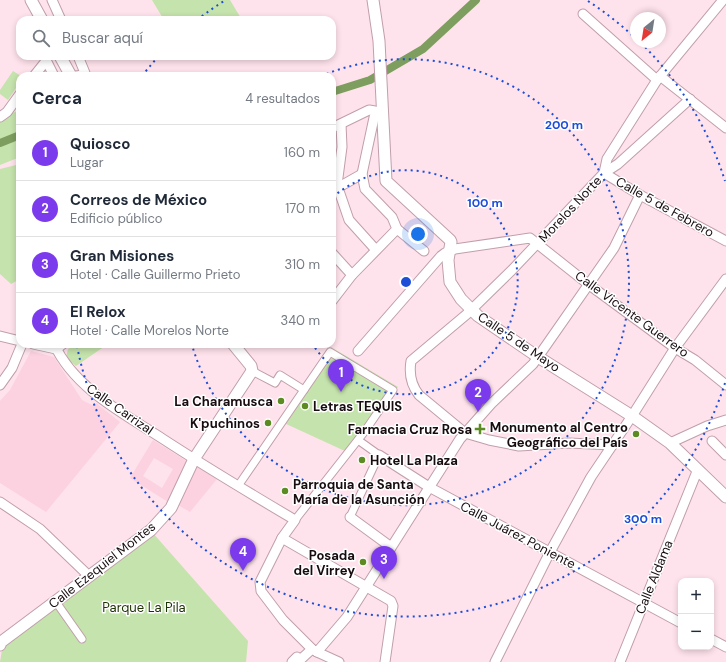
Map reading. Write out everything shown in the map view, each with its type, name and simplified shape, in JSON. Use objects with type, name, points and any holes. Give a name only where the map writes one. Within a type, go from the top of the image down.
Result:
[{"type":"street","points":[[31,0],[40,16]]},
{"type":"street","points":[[52,0],[59,16]]},
{"type":"street","name":"Calle 5 de Mayo","points":[[373,0],[379,42],[386,181],[450,240],[448,260],[450,282],[460,299],[478,316],[538,357],[632,416],[670,443],[726,497]]},
{"type":"street","name":"Morelos Norte","points":[[465,433],[415,390],[410,378],[411,361],[471,309],[512,270],[604,173],[607,159],[658,78],[723,0]]},
{"type":"street","points":[[583,14],[658,78],[690,99],[726,128]]},
{"type":"street","points":[[36,72],[44,60]]},
{"type":"street","points":[[46,60],[52,72]]},
{"type":"street","points":[[62,60],[69,72]]},
{"type":"street","points":[[80,60],[85,72]]},
{"type":"street","points":[[2,112],[16,98]]},
{"type":"street","points":[[604,173],[618,164],[690,99]]},
{"type":"street","points":[[336,126],[369,110],[375,111],[362,174],[365,189],[392,217],[397,229],[424,251]]},
{"type":"street","points":[[336,183],[342,147],[341,124]]},
{"type":"street","name":"Calle 5 de Febrero","points":[[604,173],[640,195],[726,241]]},
{"type":"street","points":[[336,188],[362,174]]},
{"type":"street","points":[[336,191],[349,220],[376,250]]},
{"type":"street","points":[[292,662],[296,657],[300,660],[314,650],[347,617],[465,433],[533,364],[614,248],[640,195]]},
{"type":"street","points":[[336,294],[397,229]]},
{"type":"street","points":[[358,351],[441,256],[450,251],[526,238],[530,238],[537,244]]},
{"type":"street","name":"Calle Vicente Guerrero","points":[[537,244],[588,284],[675,348],[695,360],[726,385]]},
{"type":"street","points":[[336,257],[352,275]]},
{"type":"street","points":[[495,662],[550,552],[591,478],[675,348],[726,279]]},
{"type":"street","points":[[0,336],[16,340]]},
{"type":"street","points":[[0,385],[12,368],[20,348]]},
{"type":"street","name":"Calle Carrizal","points":[[59,348],[64,362],[95,394],[194,459],[295,520]]},
{"type":"street","points":[[236,348],[252,371],[275,384],[280,375],[304,390]]},
{"type":"street","points":[[238,486],[330,352],[393,390],[358,440],[282,538],[260,582],[261,591],[283,620],[314,650],[339,662]]},
{"type":"street","name":"Calle Ezequiel Montes","points":[[0,645],[1,642],[151,530],[171,508],[194,459],[252,371]]},
{"type":"street","points":[[670,443],[707,426],[726,420]]},
{"type":"street","points":[[465,433],[519,446],[569,444],[613,445]]},
{"type":"street","name":"Calle Juárez Poniente","points":[[358,440],[430,487],[678,621]]},
{"type":"street","points":[[712,441],[726,455]]},
{"type":"street","points":[[379,455],[350,517],[391,547]]},
{"type":"street","name":"Calle Aldama","points":[[620,662],[698,469]]},
{"type":"street","points":[[0,502],[40,530],[89,576]]},
{"type":"street","points":[[282,538],[391,601],[393,604],[385,662]]},
{"type":"street","points":[[56,602],[82,639]]},
{"type":"street","points":[[714,641],[726,647]]},
{"type":"shaded area","points":[[31,351],[54,357],[82,400],[94,406],[96,403],[120,422],[46,512],[0,483],[0,401],[10,390]]},
{"type":"shaded area","points":[[153,440],[188,462],[168,502],[130,478]],"holes":[[[154,458],[173,469],[162,488],[143,476]]]},
{"type":"shaded area","points":[[196,466],[217,479],[190,512],[178,505]]},
{"type":"green space","points":[[152,0],[230,0],[240,16],[162,16]]},
{"type":"green space","points":[[13,71],[16,73],[16,88],[8,100],[0,94],[0,90]]},
{"type":"green space","points":[[16,112],[16,159],[0,165],[0,118]]},
{"type":"green space","points":[[16,165],[16,281],[11,284],[0,274],[0,169]]},
{"type":"green space","points":[[102,348],[76,366],[66,357],[68,349]]},
{"type":"green space","points":[[330,348],[398,387],[347,452],[284,423]]},
{"type":"green space","name":"Parque La Pila","points":[[152,532],[248,641],[246,662],[0,662],[3,643]]},
{"type":"waterway","points":[[336,91],[370,80],[423,49],[476,0]]},
{"type":"waterway","points":[[0,143],[16,137]]},
{"type":"place","name":"Quiosco","points":[[341,392]]},
{"type":"place","name":"La Charamusca","points":[[281,401]]},
{"type":"place","name":"Letras TEQUIS","points":[[305,406]]},
{"type":"place","name":"Correos de México","points":[[478,412]]},
{"type":"place","name":"K'puchinos","points":[[268,423]]},
{"type":"place","name":"Farmacia Cruz Rosa","points":[[480,429]]},
{"type":"place","name":"Monumento al Centro Geográfico del País","points":[[636,434]]},
{"type":"place","name":"Hotel La Plaza","points":[[362,460]]},
{"type":"place","name":"Parroquia de Santa María de la Asunción","points":[[285,491]]},
{"type":"place","name":"Posada del Virrey","points":[[363,562]]},
{"type":"place","name":"El Relox","points":[[243,571]]},
{"type":"place","name":"Gran Misiones","points":[[384,579]]}]
